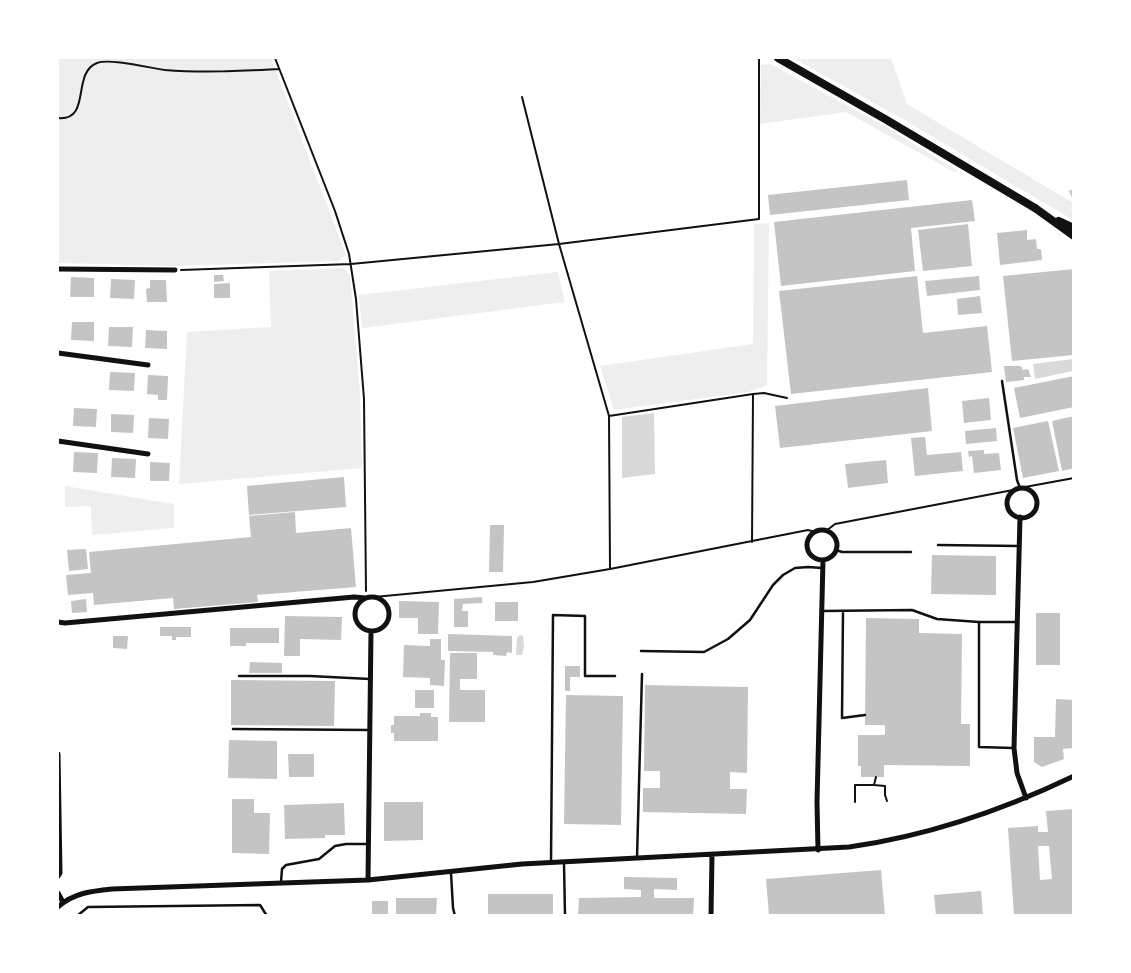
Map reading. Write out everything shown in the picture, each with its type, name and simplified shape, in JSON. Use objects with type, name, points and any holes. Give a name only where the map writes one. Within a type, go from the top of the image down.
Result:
[{"type":"main road","points":[[778,58],[1035,208],[1074,228]]},
{"type":"main road","points":[[1035,208],[1074,236]]},
{"type":"street","points":[[58,269],[175,270]]},
{"type":"street","points":[[58,353],[148,365]]},
{"type":"street","points":[[58,440],[148,454]]},
{"type":"street","points":[[1020,488],[1030,490],[1036,498],[1036,508],[1030,516],[1020,517],[1012,513],[1008,505],[1012,493],[1020,488]]},
{"type":"street","points":[[1020,517],[1014,748],[1017,773],[1026,798]]},
{"type":"street","points":[[820,530],[826,531],[836,540],[836,550],[829,558],[823,560],[816,559],[811,555],[807,543],[815,532],[820,530]]},
{"type":"street","points":[[818,850],[823,560]]},
{"type":"street","points":[[58,622],[65,623],[354,597],[374,597],[381,599],[389,612],[384,626],[378,630],[364,629],[358,624],[355,617],[358,603],[366,598]]},
{"type":"street","points":[[368,880],[371,631]]},
{"type":"street","points":[[58,754],[60,873],[58,876]]},
{"type":"street","points":[[58,907],[63,902],[82,893],[112,888],[368,880],[451,873],[522,864],[818,850],[867,845],[955,823],[1026,798],[1074,776]]},
{"type":"street","points":[[711,916],[712,855]]},
{"type":"street","points":[[58,893],[63,902]]},
{"type":"lane","points":[[1002,381],[1016,480],[1020,488]]},
{"type":"lane","points":[[938,545],[1019,546]]},
{"type":"lane","points":[[836,550],[842,552],[911,552]]},
{"type":"lane","points":[[641,651],[704,652],[728,639],[750,620],[773,585],[783,575],[795,568],[822,568]]},
{"type":"lane","points":[[821,611],[912,610],[937,618],[979,622],[1017,622]]},
{"type":"lane","points":[[843,611],[842,718],[865,716]]},
{"type":"lane","points":[[551,864],[553,615],[585,616],[585,676],[615,676]]},
{"type":"lane","points":[[979,622],[979,747],[1014,748]]},
{"type":"lane","points":[[637,859],[642,674]]},
{"type":"lane","points":[[239,676],[310,676],[370,679]]},
{"type":"lane","points":[[233,729],[369,730]]},
{"type":"lane","points":[[281,884],[282,869],[286,864],[319,859],[335,846],[368,844]]},
{"type":"lane","points":[[564,863],[565,916]]},
{"type":"lane","points":[[451,873],[455,916]]},
{"type":"lane","points":[[77,916],[88,907],[251,905],[260,905],[267,916]]},
{"type":"path","points":[[275,58],[335,212],[351,264],[356,299],[364,399],[366,598]]},
{"type":"path","points":[[175,270],[351,264],[559,244],[759,219],[758,128],[760,58]]},
{"type":"path","points":[[58,118],[74,114],[88,68],[99,62],[165,70],[279,69]]},
{"type":"path","points":[[522,97],[559,244],[609,416],[610,569]]},
{"type":"path","points":[[609,416],[753,394],[764,393],[787,398]]},
{"type":"path","points":[[752,542],[753,394]]},
{"type":"path","points":[[826,531],[835,524],[1074,478]]},
{"type":"path","points":[[374,597],[534,582],[808,530],[815,532]]},
{"type":"path","points":[[874,785],[876,777]]},
{"type":"path","points":[[855,802],[855,786],[874,785],[885,786],[886,801]]},
{"type":"shaded area","points":[[58,58],[271,58],[346,255],[338,261],[176,266],[58,263]]},
{"type":"shaded area","points":[[793,58],[891,58],[907,104],[1073,203],[1073,220],[901,118]]},
{"type":"shaded area","points":[[771,64],[888,128],[958,171],[954,172],[846,112],[760,124],[761,65]]},
{"type":"shaded area","points":[[769,223],[767,385],[749,392],[614,410],[600,366],[753,344],[754,224]]},
{"type":"shaded area","points":[[344,268],[350,275],[360,395],[362,468],[179,484],[187,332],[271,327],[269,271]]},
{"type":"shaded area","points":[[558,272],[565,302],[362,328],[359,295]]},
{"type":"shaded area","points":[[1073,359],[1073,371],[1035,379],[1033,364]]},
{"type":"shaded area","points":[[654,413],[655,474],[622,478],[622,417]]},
{"type":"shaded area","points":[[65,486],[174,504],[174,528],[92,535],[91,506],[65,507]]},
{"type":"shaded area","points":[[520,635],[523,636],[524,647],[522,655],[516,655],[517,638]]},
{"type":"building","points":[[907,180],[909,200],[770,215],[768,195]]},
{"type":"building","points":[[1074,189],[1074,202],[1069,191]]},
{"type":"building","points":[[972,200],[975,221],[911,228],[915,271],[781,286],[774,222]]},
{"type":"building","points":[[968,224],[972,266],[923,271],[918,230]]},
{"type":"building","points":[[1027,230],[1027,240],[1036,239],[1037,249],[1041,249],[1042,260],[1000,265],[997,233]]},
{"type":"building","points":[[1074,269],[1074,355],[1012,361],[1003,276]]},
{"type":"building","points":[[214,275],[223,275],[224,281],[214,282]]},
{"type":"building","points":[[917,276],[923,333],[987,326],[992,372],[791,394],[779,291]]},
{"type":"building","points":[[979,276],[980,290],[927,296],[925,281]]},
{"type":"building","points":[[71,277],[94,278],[94,297],[70,297]]},
{"type":"building","points":[[111,279],[135,280],[134,299],[110,298]]},
{"type":"building","points":[[150,280],[166,280],[167,302],[147,302],[146,289],[150,288]]},
{"type":"building","points":[[230,283],[230,298],[214,298],[214,284]]},
{"type":"building","points":[[980,296],[982,313],[958,315],[957,299]]},
{"type":"building","points":[[72,322],[94,322],[94,341],[71,340]]},
{"type":"building","points":[[109,327],[133,327],[132,347],[108,346]]},
{"type":"building","points":[[146,330],[167,331],[167,349],[145,348]]},
{"type":"building","points":[[1004,366],[1021,366],[1023,370],[1028,369],[1031,377],[1024,377],[1024,380],[1006,382]]},
{"type":"building","points":[[110,372],[135,373],[134,391],[109,390]]},
{"type":"building","points":[[148,375],[168,376],[167,400],[158,400],[158,395],[147,394]]},
{"type":"building","points":[[1074,376],[1074,407],[1020,418],[1014,388]]},
{"type":"building","points":[[928,388],[932,431],[780,448],[775,406]]},
{"type":"building","points":[[989,398],[991,420],[964,423],[962,401]]},
{"type":"building","points":[[74,408],[97,409],[96,427],[73,426]]},
{"type":"building","points":[[111,414],[134,415],[133,433],[111,432]]},
{"type":"building","points":[[1074,416],[1074,468],[1062,471],[1052,421]]},
{"type":"building","points":[[149,418],[169,419],[168,439],[148,438]]},
{"type":"building","points":[[1048,421],[1059,471],[1023,478],[1013,428]]},
{"type":"building","points":[[996,428],[997,441],[966,444],[965,431]]},
{"type":"building","points":[[925,437],[927,455],[961,452],[963,471],[915,476],[911,438]]},
{"type":"building","points":[[984,450],[984,454],[999,453],[1001,470],[974,473],[972,456],[969,457],[968,451]]},
{"type":"building","points":[[74,452],[98,453],[97,473],[73,472]]},
{"type":"building","points":[[112,458],[136,459],[135,478],[111,477]]},
{"type":"building","points":[[886,460],[888,483],[848,488],[845,464]]},
{"type":"building","points":[[150,462],[170,463],[169,481],[150,481]]},
{"type":"building","points":[[344,477],[346,507],[249,515],[247,486]]},
{"type":"building","points":[[295,512],[296,533],[351,528],[356,587],[257,595],[258,602],[174,609],[173,598],[94,605],[93,593],[68,595],[66,575],[91,573],[89,552],[251,537],[249,516]]},
{"type":"building","points":[[490,525],[504,525],[503,572],[489,572]]},
{"type":"building","points":[[86,549],[88,569],[69,571],[67,550]]},
{"type":"building","points":[[932,555],[996,556],[996,595],[931,594]]},
{"type":"building","points":[[482,597],[482,603],[463,604],[462,611],[468,611],[468,627],[454,627],[454,599]]},
{"type":"building","points":[[86,599],[87,612],[72,613],[71,601]]},
{"type":"building","points":[[399,601],[439,602],[438,634],[418,634],[418,618],[399,618]]},
{"type":"building","points":[[495,602],[518,602],[518,621],[495,621]]},
{"type":"building","points":[[1036,613],[1060,613],[1060,665],[1036,665]]},
{"type":"building","points":[[285,616],[342,617],[341,640],[300,639],[300,656],[284,656]]},
{"type":"building","points":[[866,618],[919,619],[919,633],[962,634],[961,724],[970,724],[970,766],[884,765],[884,777],[861,777],[861,766],[858,766],[858,735],[885,735],[885,725],[865,725]]},
{"type":"building","points":[[160,627],[191,627],[191,637],[176,637],[176,640],[172,640],[172,636],[160,636]]},
{"type":"building","points":[[230,628],[279,628],[279,643],[246,643],[246,646],[230,646]]},
{"type":"building","points":[[448,634],[512,636],[512,653],[507,652],[506,656],[493,655],[493,652],[448,651]]},
{"type":"building","points":[[113,636],[128,636],[127,649],[113,648]]},
{"type":"building","points":[[430,639],[441,639],[441,660],[445,660],[444,686],[430,685],[430,678],[403,677],[404,645],[430,646]]},
{"type":"building","points":[[450,653],[477,653],[477,679],[460,679],[460,690],[485,690],[485,722],[449,722]]},
{"type":"building","points":[[250,662],[282,663],[282,673],[249,673]]},
{"type":"building","points":[[565,666],[580,666],[580,677],[570,677],[570,691],[565,691]]},
{"type":"building","points":[[231,680],[335,681],[334,726],[231,725]]},
{"type":"building","points":[[645,685],[748,687],[747,773],[730,772],[730,789],[747,789],[746,814],[643,812],[643,788],[660,788],[660,771],[644,771]]},
{"type":"building","points":[[415,690],[434,690],[434,708],[415,708]]},
{"type":"building","points":[[566,695],[623,696],[621,825],[564,824]]},
{"type":"building","points":[[1056,699],[1074,700],[1074,748],[1063,749],[1064,759],[1042,767],[1034,762],[1034,737],[1055,737]]},
{"type":"building","points":[[420,713],[431,713],[431,717],[438,717],[438,741],[394,741],[391,725],[394,725],[394,716],[420,716]]},
{"type":"building","points":[[229,740],[277,741],[277,779],[228,778]]},
{"type":"building","points":[[288,754],[314,754],[314,777],[289,777]]},
{"type":"building","points":[[232,799],[254,799],[254,813],[270,813],[269,854],[232,853]]},
{"type":"building","points":[[384,802],[423,802],[423,840],[384,841]]},
{"type":"building","points":[[344,803],[345,835],[325,835],[325,838],[285,839],[284,805]]},
{"type":"building","points":[[1074,809],[1074,874],[1072,874],[1074,916],[1014,916],[1008,828],[1038,826],[1038,832],[1048,832],[1046,811]],"holes":[[[1038,846],[1049,846],[1052,879],[1040,880]]]},
{"type":"building","points":[[881,870],[885,916],[769,916],[766,879]]},
{"type":"building","points":[[624,877],[677,878],[677,890],[654,889],[654,898],[694,898],[693,916],[578,916],[579,898],[641,897],[641,890],[624,889]]},
{"type":"building","points":[[981,891],[983,916],[936,916],[934,895]]},
{"type":"building","points":[[488,894],[553,894],[553,916],[488,916]]},
{"type":"building","points":[[396,898],[437,898],[436,916],[396,916]]},
{"type":"building","points":[[372,901],[388,901],[388,916],[372,916]]}]
